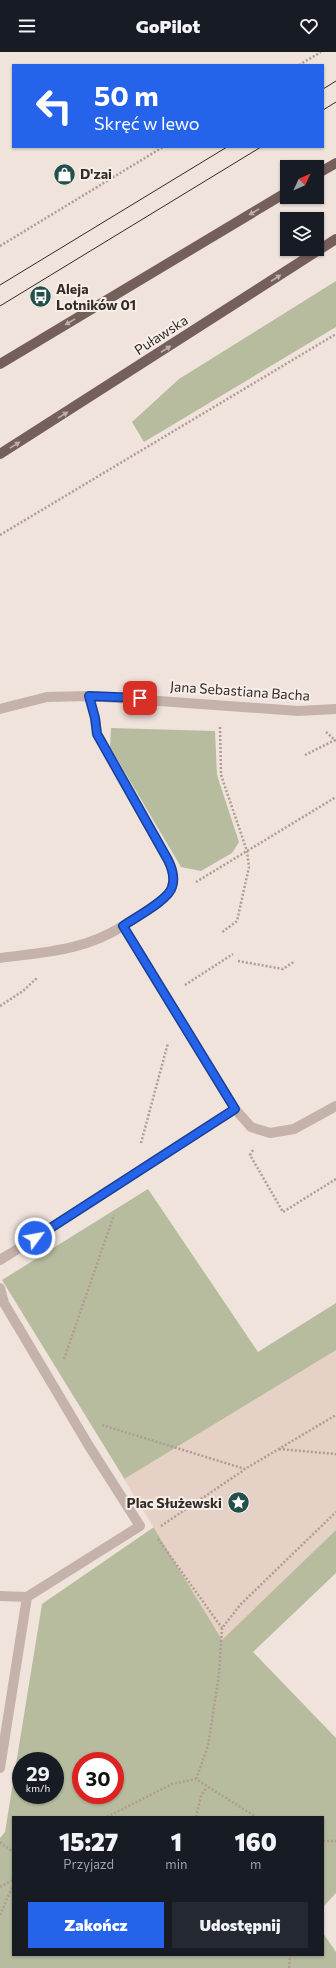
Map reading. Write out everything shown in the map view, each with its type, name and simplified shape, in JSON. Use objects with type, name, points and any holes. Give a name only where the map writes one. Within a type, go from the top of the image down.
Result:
[{"type":"main road","points":[[324,170],[336,163]]},
{"type":"main road","points":[[0,364],[280,196]]},
{"type":"main road","name":"Puławska","points":[[0,454],[336,239]]},
{"type":"street","name":"Jana Sebastiana Bacha","points":[[0,709],[47,697],[89,696],[298,711],[336,709]]},
{"type":"street","points":[[0,958],[68,949],[103,938],[167,896],[172,888],[172,870],[168,860],[97,734],[95,718],[89,696]]},
{"type":"street","points":[[123,926],[235,1109],[250,1127],[270,1133],[294,1129],[336,1106]]},
{"type":"street","points":[[0,1260],[70,1217],[127,1178],[235,1109]]},
{"type":"street","points":[[0,1288],[4,1303],[140,1526],[27,1597],[0,1596]]},
{"type":"street","points":[[0,1768],[27,1597]]},
{"type":"path","points":[[302,64],[321,52]]},
{"type":"path","points":[[0,246],[161,148]]},
{"type":"path","points":[[0,535],[336,334]]},
{"type":"path","points":[[220,725],[221,775],[247,851],[249,867],[237,921],[221,933]]},
{"type":"path","points":[[305,755],[335,740]]},
{"type":"path","points":[[194,883],[336,797]]},
{"type":"path","points":[[166,997],[233,954]]},
{"type":"path","points":[[238,961],[283,969],[295,961]]},
{"type":"path","points":[[0,1006],[23,991],[40,975]]},
{"type":"path","points":[[261,1131],[250,1155],[283,1212],[336,1179]]},
{"type":"path","points":[[71,1415],[245,1469]]},
{"type":"path","points":[[153,1532],[245,1469],[336,1415]]},
{"type":"path","points":[[278,1449],[336,1454]]},
{"type":"path","points":[[196,1779],[208,1746],[219,1674],[222,1628],[241,1604],[336,1512]]},
{"type":"path","points":[[140,1526],[153,1532],[222,1628]]},
{"type":"path","points":[[109,1816],[172,1784],[196,1779],[254,1816]]},
{"type":"path","points":[[196,1816],[201,1796],[207,1787]]},
{"type":"path","points":[[324,1841],[336,1841]]},
{"type":"path","points":[[0,1842],[12,1851]]},
{"type":"path","points":[[0,1887],[12,1881]]},
{"type":"path","points":[[0,1915],[12,1887]]},
{"type":"path","points":[[289,1968],[290,1956]]},
{"type":"green space","points":[[336,281],[336,327],[144,442],[132,422],[179,379]]},
{"type":"green space","points":[[111,728],[215,731],[217,775],[239,842],[232,853],[201,871],[181,867],[110,747]]},
{"type":"green space","points":[[148,1189],[258,1352],[336,1303],[336,1573],[253,1652],[336,1738],[336,1893],[324,1906],[324,1816],[12,1816],[12,1956],[324,1956],[324,1934],[336,1952],[336,1968],[0,1968],[0,1838],[5,1832],[12,1789],[12,1804],[64,1804],[64,1752],[18,1752],[42,1604],[154,1527],[2,1280]]},
{"type":"shaded area","name":"Plac Służewski","points":[[336,1350],[336,1530],[222,1640],[124,1479]]},
{"type":"tram line","points":[[324,88],[336,81]]},
{"type":"tram line","points":[[324,109],[336,102]]},
{"type":"tram line","points":[[0,285],[225,148]]},
{"type":"tram line","points":[[0,306],[259,148]]},
{"type":"place","name":"D'zai","points":[[65,174]]},
{"type":"place","name":"Aleja Lotników 01","points":[[41,297]]},
{"type":"place","name":"Plac Służewski","points":[[238,1503]]},
{"type":"route","points":[[35,1238],[70,1217],[127,1178],[235,1109],[123,926],[167,896],[172,888],[172,870],[168,860],[104,749],[97,734],[95,718],[89,696],[140,698]]}]
